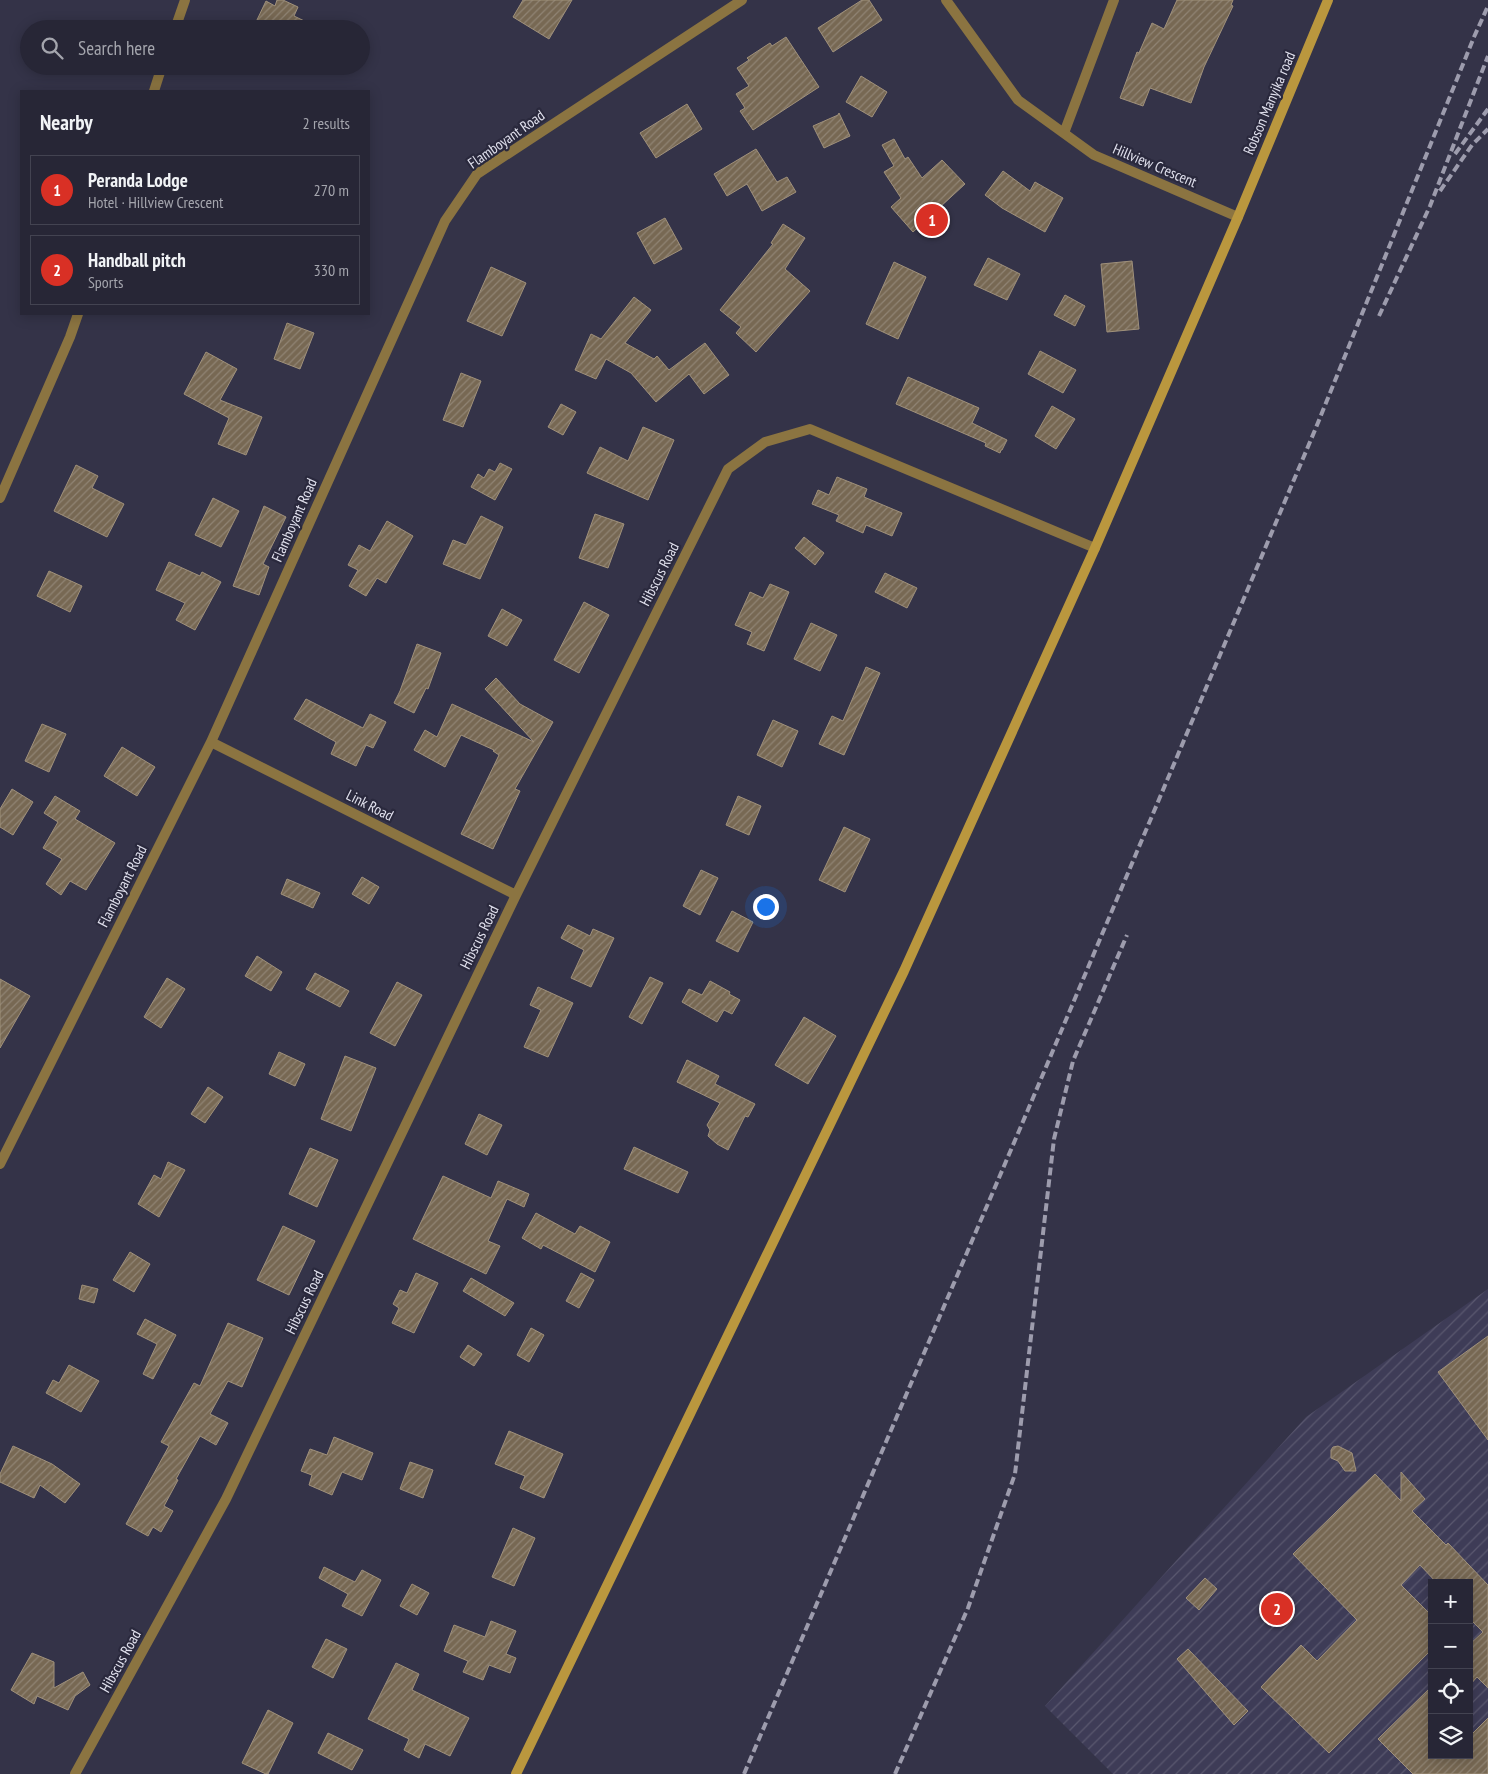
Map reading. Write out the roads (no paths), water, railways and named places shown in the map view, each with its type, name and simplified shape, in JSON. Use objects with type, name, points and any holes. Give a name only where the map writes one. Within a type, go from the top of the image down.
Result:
[{"type":"street","points":[[178,20],[185,0]]},
{"type":"street","name":"Flamboyant Road","points":[[0,1164],[211,742],[445,221],[477,174],[742,0]]},
{"type":"street","name":"Hillview Crescent","points":[[946,0],[1018,100],[1094,155],[1238,217]]},
{"type":"street","points":[[1064,133],[1114,0]]},
{"type":"street","name":"Robson Manyika road","points":[[516,1774],[904,971],[1095,548],[1238,217],[1328,0]]},
{"type":"street","points":[[154,90],[159,75]]},
{"type":"street","points":[[0,498],[70,337],[78,315]]},
{"type":"street","name":"Hibscus Road","points":[[76,1774],[226,1499],[516,896],[728,469],[765,442],[810,429],[1095,548]]},
{"type":"street","name":"Link Road","points":[[211,742],[516,896]]},
{"type":"railway","points":[[744,1774],[1019,1131],[1315,430],[1488,6]]},
{"type":"railway","points":[[1379,316],[1430,206],[1488,56]]},
{"type":"railway","points":[[1455,154],[1488,109]]},
{"type":"railway","points":[[1440,191],[1472,145],[1488,129]]},
{"type":"railway","points":[[895,1774],[968,1608],[1015,1474],[1054,1139],[1073,1061],[1127,935]]},
{"type":"place","name":"Peranda Lodge","points":[[932,220]]},
{"type":"place","name":"Handball pitch","points":[[1277,1609]]}]
